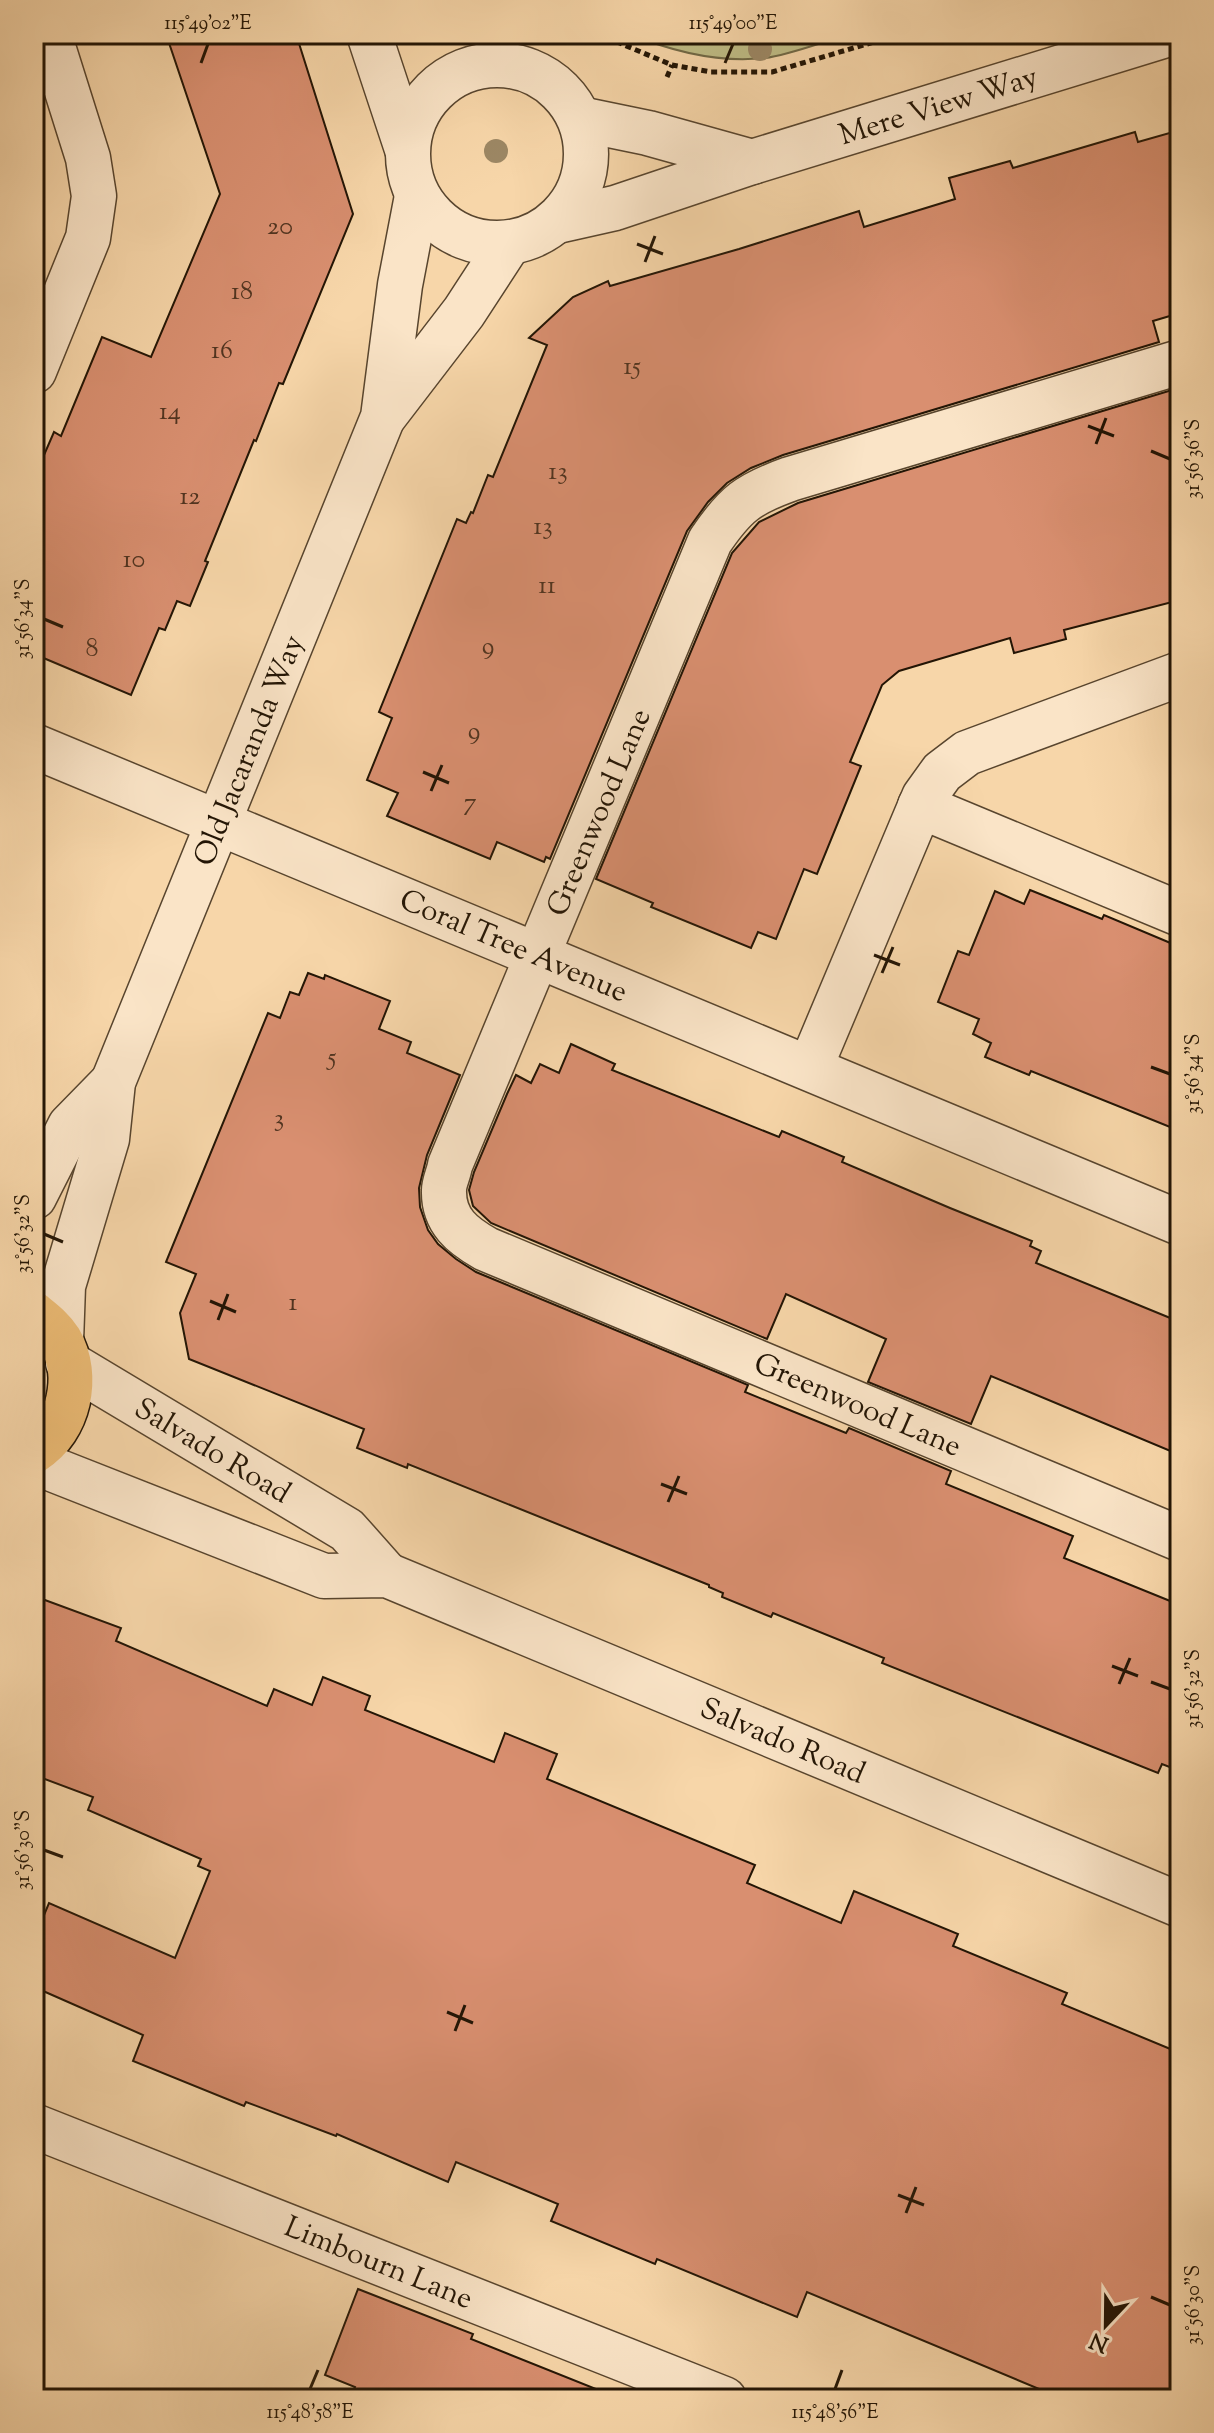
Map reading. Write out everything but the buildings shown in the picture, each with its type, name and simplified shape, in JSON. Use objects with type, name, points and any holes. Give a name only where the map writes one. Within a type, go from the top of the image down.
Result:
[{"type":"main road","points":[[34,1451],[43,1446],[57,1428],[66,1408],[70,1386],[54,1340]]},
{"type":"street","points":[[34,371],[88,238],[94,196],[88,158],[49,34]]},
{"type":"street","points":[[369,34],[407,149],[409,173],[417,196],[434,218],[456,234],[482,242],[509,243],[535,236],[557,221],[574,200],[585,174],[587,146],[580,119],[566,98],[548,81],[525,69],[500,64],[466,51],[448,79],[428,97],[413,121],[407,149]]},
{"type":"street","name":"Mere View Way","points":[[557,221],[615,208],[752,162],[1169,34]]},
{"type":"street","points":[[580,119],[648,133],[752,162]]},
{"type":"street","name":"Old Jacaranda Way","points":[[54,1340],[63,1286],[107,1139],[113,1082],[383,417],[400,285],[417,196]]},
{"type":"street","name":"Old Jacaranda Way","points":[[383,417],[464,312],[509,243]]},
{"type":"street","name":"Greenwood Lane","points":[[1180,362],[790,479],[744,499],[725,519],[710,541],[450,1165],[444,1190],[449,1216],[463,1235],[501,1256],[1180,1539]]},
{"type":"street","points":[[810,1068],[920,806],[942,772],[967,753],[1180,674]]},
{"type":"street","name":"Coral Tree Avenue","points":[[34,746],[1180,1223]]},
{"type":"street","points":[[920,806],[1180,914]]},
{"type":"street","name":"Old Jacaranda Way","points":[[34,1197],[70,1126],[113,1082]]},
{"type":"street","name":"Salvado Road","points":[[54,1340],[347,1530],[387,1575]]},
{"type":"street","name":"Salvado Road","points":[[34,1462],[324,1576],[387,1575],[1180,1905]]},
{"type":"street","name":"Limbourn Lane","points":[[34,2126],[724,2399]]},
{"type":"path","points":[[598,34],[672,65],[711,72],[772,72],[901,34]]},
{"type":"path","points":[[667,77],[672,65]]},
{"type":"shaded area","points":[[630,34],[850,34],[785,54],[731,59],[662,46]]}]
